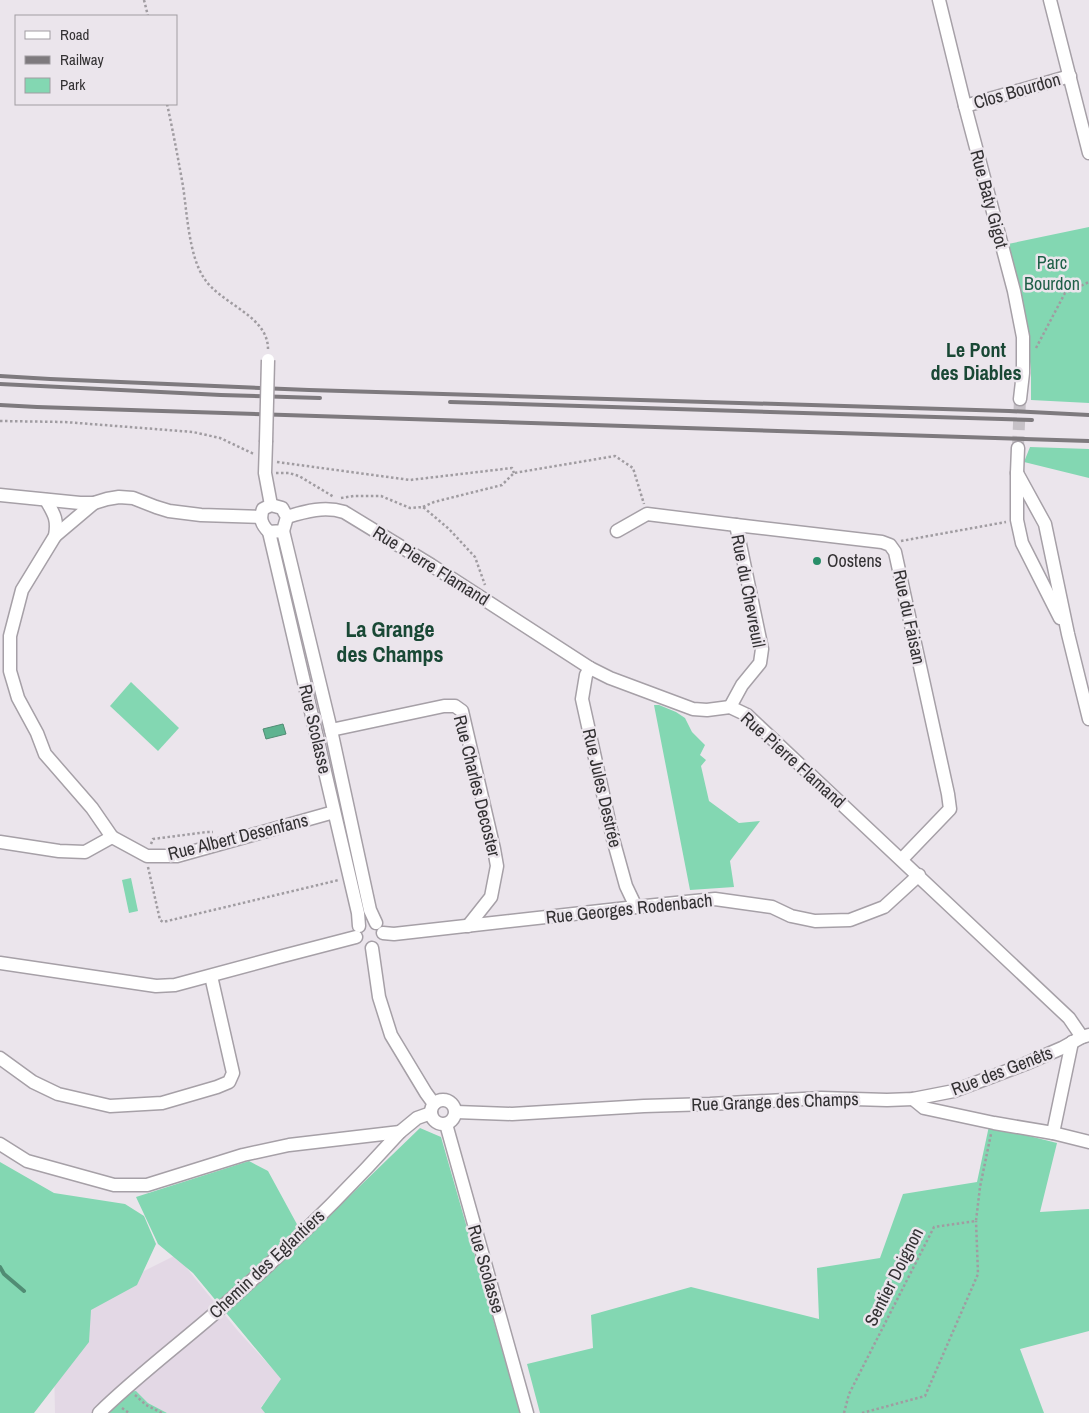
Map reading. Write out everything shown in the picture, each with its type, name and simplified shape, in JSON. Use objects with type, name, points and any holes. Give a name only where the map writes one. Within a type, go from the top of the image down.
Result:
[{"type":"street","name":"Rue Baty Gigot","points":[[939,0],[1014,291],[1023,337],[1023,373],[1020,399]]},
{"type":"street","name":"Clos Bourdon","points":[[1050,0],[1089,153]]},
{"type":"street","name":"Clos Bourdon","points":[[965,106],[1070,76]]},
{"type":"street","points":[[268,360],[265,467],[271,506]]},
{"type":"street","points":[[1018,448],[1017,520],[1022,543],[1068,634]]},
{"type":"street","points":[[1017,473],[1045,524],[1068,634],[1089,720]]},
{"type":"street","points":[[0,495],[80,504],[119,497],[133,498],[169,511],[201,515],[260,517]]},
{"type":"street","points":[[0,842],[59,851],[85,852],[112,838],[92,808],[46,754],[18,698],[10,671],[10,636],[22,590],[54,536],[57,526],[55,516],[46,500]]},
{"type":"street","points":[[54,536],[94,503]]},
{"type":"street","points":[[271,506],[282,508],[287,517],[283,531],[269,532],[264,527],[260,517],[263,509],[271,506]]},
{"type":"street","name":"Rue Pierre Flamand","points":[[287,517],[328,509],[344,512],[431,565],[590,668],[610,678],[693,709],[707,710],[730,707],[747,715],[1069,1018],[1081,1038]]},
{"type":"street","points":[[617,531],[647,514]]},
{"type":"street","name":"Rue du Faisan","points":[[647,514],[882,542],[890,545],[895,552],[950,809],[902,860]]},
{"type":"street","name":"Rue du Chevreuil","points":[[730,707],[742,685],[760,663],[762,650],[736,526]]},
{"type":"street","name":"Rue Scolasse","points":[[283,531],[331,730],[370,910],[379,928]]},
{"type":"street","name":"Rue Scolasse","points":[[269,532],[358,913],[358,932]]},
{"type":"street","name":"Rue Jules Destrée","points":[[590,668],[586,675],[582,699],[613,839],[626,886],[636,906]]},
{"type":"street","name":"Rue Charles Decoster","points":[[331,730],[444,706],[455,706],[462,711],[497,866],[491,897],[468,926]]},
{"type":"street","name":"Rue Albert Desenfans","points":[[112,838],[147,856],[177,856],[334,812]]},
{"type":"street","name":"Rue Georges Rodenbach","points":[[379,928],[394,934],[636,906],[715,899],[772,907],[791,916],[815,921],[850,920],[884,907],[919,875]]},
{"type":"street","points":[[370,921],[379,928],[382,941],[379,945],[372,948],[364,947],[358,941],[358,932],[364,922],[370,921]]},
{"type":"street","points":[[0,963],[156,986],[174,985],[279,957],[358,932]]},
{"type":"street","points":[[372,948],[378,998],[391,1035],[426,1094],[433,1108],[433,1118],[436,1122],[446,1124],[451,1122],[456,1112],[454,1106],[445,1100],[439,1100],[433,1108]]},
{"type":"street","points":[[0,1058],[33,1082],[58,1094],[110,1106],[162,1103],[217,1087],[229,1082],[233,1073],[211,976]]},
{"type":"street","points":[[1053,1134],[1081,1038]]},
{"type":"street","name":"Rue des Genêts","points":[[913,1099],[954,1091],[1034,1060],[1081,1038]]},
{"type":"street","name":"Rue Grange des Champs","points":[[456,1112],[512,1114],[821,1098],[913,1099],[924,1108],[1089,1142]]},
{"type":"street","name":"Chemin des Eglantiers","points":[[99,1413],[297,1240],[400,1132],[433,1108]]},
{"type":"street","name":"Rue Scolasse","points":[[446,1124],[528,1413]]},
{"type":"street","points":[[0,1144],[27,1162],[114,1185],[146,1184],[243,1155],[288,1145],[400,1132]]},
{"type":"path","points":[[144,0],[148,15]]},
{"type":"path","points":[[167,105],[178,154],[192,252],[203,278],[260,326],[268,343],[268,360]]},
{"type":"path","points":[[1036,349],[1065,293],[1089,282]]},
{"type":"path","points":[[0,422],[66,422],[192,432],[220,438],[245,449],[265,467],[299,476],[337,499]]},
{"type":"path","points":[[330,502],[354,496],[382,496],[410,508],[423,507],[434,502],[502,484],[514,473],[615,456],[633,468],[647,514]]},
{"type":"path","points":[[265,467],[410,480],[512,468],[514,473]]},
{"type":"path","points":[[423,507],[449,529],[475,557],[493,606]]},
{"type":"path","points":[[890,545],[1005,522]]},
{"type":"path","points":[[220,833],[207,832],[153,839],[147,856],[160,920],[163,922],[349,878]]},
{"type":"path","points":[[862,1413],[925,1396],[978,1274],[976,1221],[980,1187],[994,1123]]},
{"type":"path","name":"Sentier Doignon","points":[[844,1413],[849,1394],[934,1226],[976,1221]]},
{"type":"path","points":[[126,1388],[146,1405],[162,1413]]},
{"type":"shaded area","points":[[283,724],[286,734],[266,739],[263,729]]},
{"type":"shaded area","points":[[176,1255],[238,1331],[282,1379],[261,1407],[265,1413],[167,1413],[148,1403],[135,1391],[98,1413],[55,1413],[54,1364],[72,1307]]},
{"type":"green space","name":"Parc Bourdon","points":[[1089,227],[1089,403],[1031,400],[1031,370],[1026,329],[1008,244]]},
{"type":"green space","points":[[1030,447],[1089,449],[1089,478],[1024,462]]},
{"type":"green space","points":[[131,682],[179,728],[158,751],[110,706]]},
{"type":"green space","points":[[654,705],[659,705],[676,712],[685,718],[692,732],[705,745],[700,755],[706,760],[701,766],[709,801],[739,823],[760,821],[730,861],[734,887],[690,890]]},
{"type":"green space","points":[[131,878],[138,911],[129,913],[122,880]]},
{"type":"green space","points":[[989,1126],[1057,1143],[1040,1212],[1089,1209],[1089,1331],[1020,1349],[1044,1413],[540,1413],[527,1364],[593,1348],[591,1315],[691,1287],[819,1319],[817,1268],[880,1258],[903,1194],[977,1182]]},
{"type":"green space","points":[[420,1128],[441,1137],[520,1413],[265,1413],[261,1408],[281,1379],[193,1273],[158,1244],[136,1197],[249,1161],[268,1171],[305,1239]]},
{"type":"green space","points":[[0,1162],[54,1193],[125,1204],[144,1216],[156,1244],[137,1285],[91,1310],[89,1342],[34,1413],[0,1413]]},
{"type":"green space","points":[[136,1391],[148,1403],[167,1413],[98,1413],[125,1392]]},
{"type":"waterway","points":[[0,1267],[4,1274],[24,1291]]},
{"type":"tunnel","points":[[1018,448],[1020,399]]},
{"type":"railway","points":[[0,376],[309,390],[1089,415]]},
{"type":"railway","points":[[0,384],[320,398]]},
{"type":"railway","points":[[450,402],[1032,420]]},
{"type":"railway","points":[[0,405],[1089,441]]},
{"type":"place","name":"Oostens","points":[[817,561]]},
{"type":"district","name":"Le Pont des Diables","points":[[976,362]]},
{"type":"district","name":"La Grange des Champs","points":[[390,642]]}]
